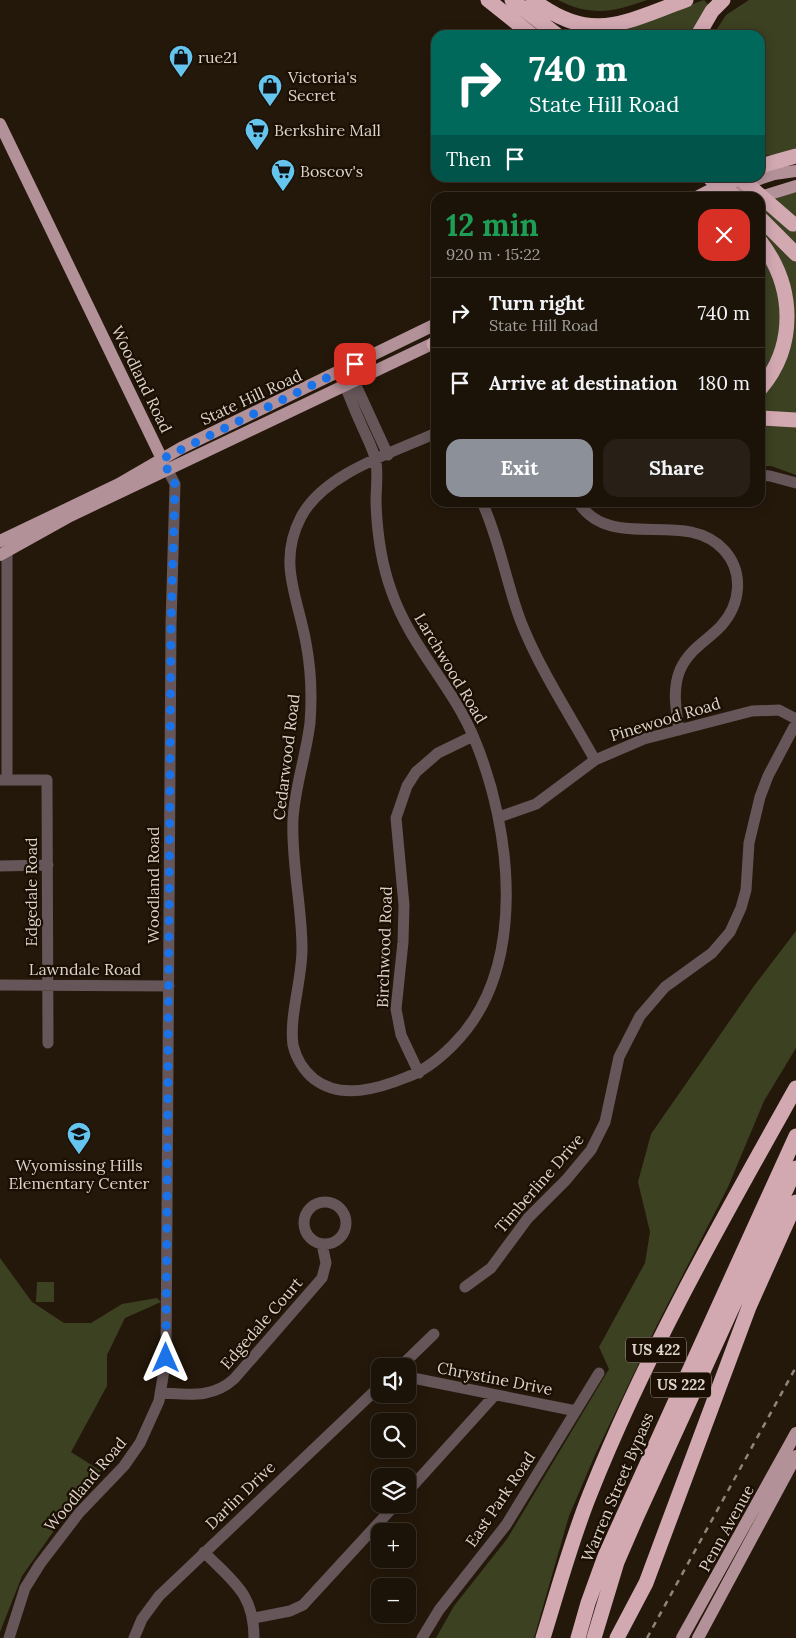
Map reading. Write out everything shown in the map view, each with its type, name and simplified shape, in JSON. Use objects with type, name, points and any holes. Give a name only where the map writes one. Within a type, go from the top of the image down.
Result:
[{"type":"highway","points":[[488,0],[526,30]]},
{"type":"highway","points":[[512,0],[551,30]]},
{"type":"highway","points":[[533,0],[549,12],[569,22],[601,27],[618,24],[686,0]]},
{"type":"highway","points":[[701,30],[706,20],[723,0]]},
{"type":"highway","points":[[765,165],[796,156]]},
{"type":"highway","points":[[715,182],[729,192]]},
{"type":"highway","points":[[710,192],[730,182]]},
{"type":"highway","points":[[743,182],[754,192]]},
{"type":"highway","points":[[759,182],[794,226]]},
{"type":"highway","points":[[765,201],[794,226]]},
{"type":"highway","points":[[765,223],[796,254]]},
{"type":"highway","points":[[765,248],[788,282],[795,305],[796,317],[794,341],[788,356],[776,374],[765,384]]},
{"type":"highway","points":[[765,418],[796,420]]},
{"type":"highway","name":"US 422","points":[[543,1638],[580,1520],[623,1415],[680,1300],[796,1088]]},
{"type":"highway","name":"Warren Street Bypass","points":[[578,1638],[605,1556],[796,1136]]},
{"type":"highway","name":"Warren Street Bypass","points":[[594,1638],[617,1562],[629,1534],[796,1168]]},
{"type":"highway","points":[[618,1638],[646,1583],[749,1307],[796,1202]]},
{"type":"main road","name":"Woodland Road","points":[[0,124],[165,464]]},
{"type":"main road","points":[[765,177],[796,171]]},
{"type":"main road","points":[[720,192],[750,182]]},
{"type":"main road","points":[[765,196],[796,186]]},
{"type":"main road","name":"State Hill Road","points":[[165,464],[343,370],[431,326]]},
{"type":"main road","name":"State Hill Road","points":[[3,547],[119,484],[431,345]]},
{"type":"main road","name":"Penn Avenue","points":[[682,1638],[796,1433]]},
{"type":"main road","name":"Penn Avenue","points":[[698,1638],[796,1456]]},
{"type":"street","points":[[343,370],[382,458],[431,435]]},
{"type":"street","name":"Larchwood Road","points":[[382,458],[379,543],[394,600],[414,642],[452,698],[473,736],[499,817],[506,888],[502,935],[494,974],[481,1009],[464,1033],[448,1050],[419,1073]]},
{"type":"street","name":"Cedarwood Road","points":[[382,458],[341,476],[315,497],[301,518],[290,550],[291,584],[306,639],[311,694],[310,722],[296,791],[293,821],[293,852],[302,947],[300,986],[292,1028],[293,1044],[299,1062],[312,1078],[327,1087],[343,1091],[375,1088],[419,1073]]},
{"type":"street","name":"Woodland Road","points":[[9,1638],[25,1588],[79,1513],[131,1457],[148,1429],[160,1393],[166,1358],[171,624],[175,484],[165,464]]},
{"type":"street","points":[[765,476],[796,484]]},
{"type":"street","points":[[484,507],[492,526],[512,598],[527,636],[595,760]]},
{"type":"street","points":[[583,507],[594,519],[609,526],[698,532],[723,549],[733,562],[739,584],[727,618],[691,653],[680,669],[675,687],[679,730]]},
{"type":"street","points":[[3,547],[3,780]]},
{"type":"street","name":"Pinewood Road","points":[[499,817],[536,804],[595,760],[629,745],[679,730],[760,710],[779,710],[796,719]]},
{"type":"street","name":"Timberline Drive","points":[[464,1287],[491,1268],[528,1218],[566,1180],[591,1150],[605,1122],[619,1057],[640,1016],[666,987],[712,953],[730,932],[741,908],[746,890],[749,843],[760,797],[768,776],[796,723]]},
{"type":"street","name":"Birchwood Road","points":[[419,1073],[401,1036],[396,1009],[403,942],[404,905],[396,818],[407,786],[423,764],[438,753],[473,736]]},
{"type":"street","name":"Edgedale Road","points":[[3,780],[47,780],[48,1043]]},
{"type":"street","points":[[0,866],[48,864]]},
{"type":"street","name":"Lawndale Road","points":[[0,985],[169,986]]},
{"type":"street","name":"Edgedale Court","points":[[160,1393],[208,1394],[222,1388],[234,1379],[322,1278],[326,1263],[322,1244]]},
{"type":"street","points":[[409,1358],[434,1334]]},
{"type":"street","name":"East Park Road","points":[[422,1638],[438,1610],[506,1525],[599,1373]]},
{"type":"street","name":"Chrystine Drive","points":[[416,1379],[576,1411]]},
{"type":"street","name":"Darlin Drive","points":[[134,1638],[142,1619],[152,1604],[204,1552],[371,1394]]},
{"type":"street","points":[[416,1482],[494,1396]]},
{"type":"street","points":[[254,1618],[290,1611],[303,1605],[388,1513]]},
{"type":"street","points":[[204,1552],[247,1598],[254,1618],[254,1638]]},
{"type":"green space","points":[[558,0],[647,0],[613,10],[592,11]]},
{"type":"green space","points":[[704,0],[710,6],[696,30],[604,30],[621,28]]},
{"type":"green space","points":[[749,0],[796,0],[796,148],[779,154],[765,156],[765,30],[716,30],[726,15]]},
{"type":"green space","points":[[796,192],[796,475],[771,466],[765,466],[765,202]]},
{"type":"green space","points":[[796,931],[796,1048],[764,1101],[728,1187],[657,1325],[595,1455],[569,1516],[534,1638],[436,1638],[454,1606],[507,1539],[609,1369],[599,1347],[645,1263],[650,1232],[638,1182],[651,1134],[754,986]]},
{"type":"green space","points":[[0,1258],[32,1302],[64,1323],[91,1323],[122,1304],[157,1298],[161,1302],[125,1318],[107,1355],[107,1386],[71,1452],[101,1471],[53,1532],[22,1576],[0,1632]]},
{"type":"green space","points":[[37,1282],[54,1282],[54,1302],[36,1302]]},
{"type":"railway","points":[[647,1638],[796,1367]]},
{"type":"place","name":"rue21","points":[[181,78]]},
{"type":"place","name":"Victoria's Secret","points":[[270,107]]},
{"type":"place","name":"Berkshire Mall","points":[[257,151]]},
{"type":"place","name":"Boscov's","points":[[283,192]]},
{"type":"place","name":"Wyomissing Hills Elementary Center","points":[[79,1155]]},
{"type":"route","points":[[166,1358],[171,624],[175,484],[162,459],[188,444],[355,364]]}]
